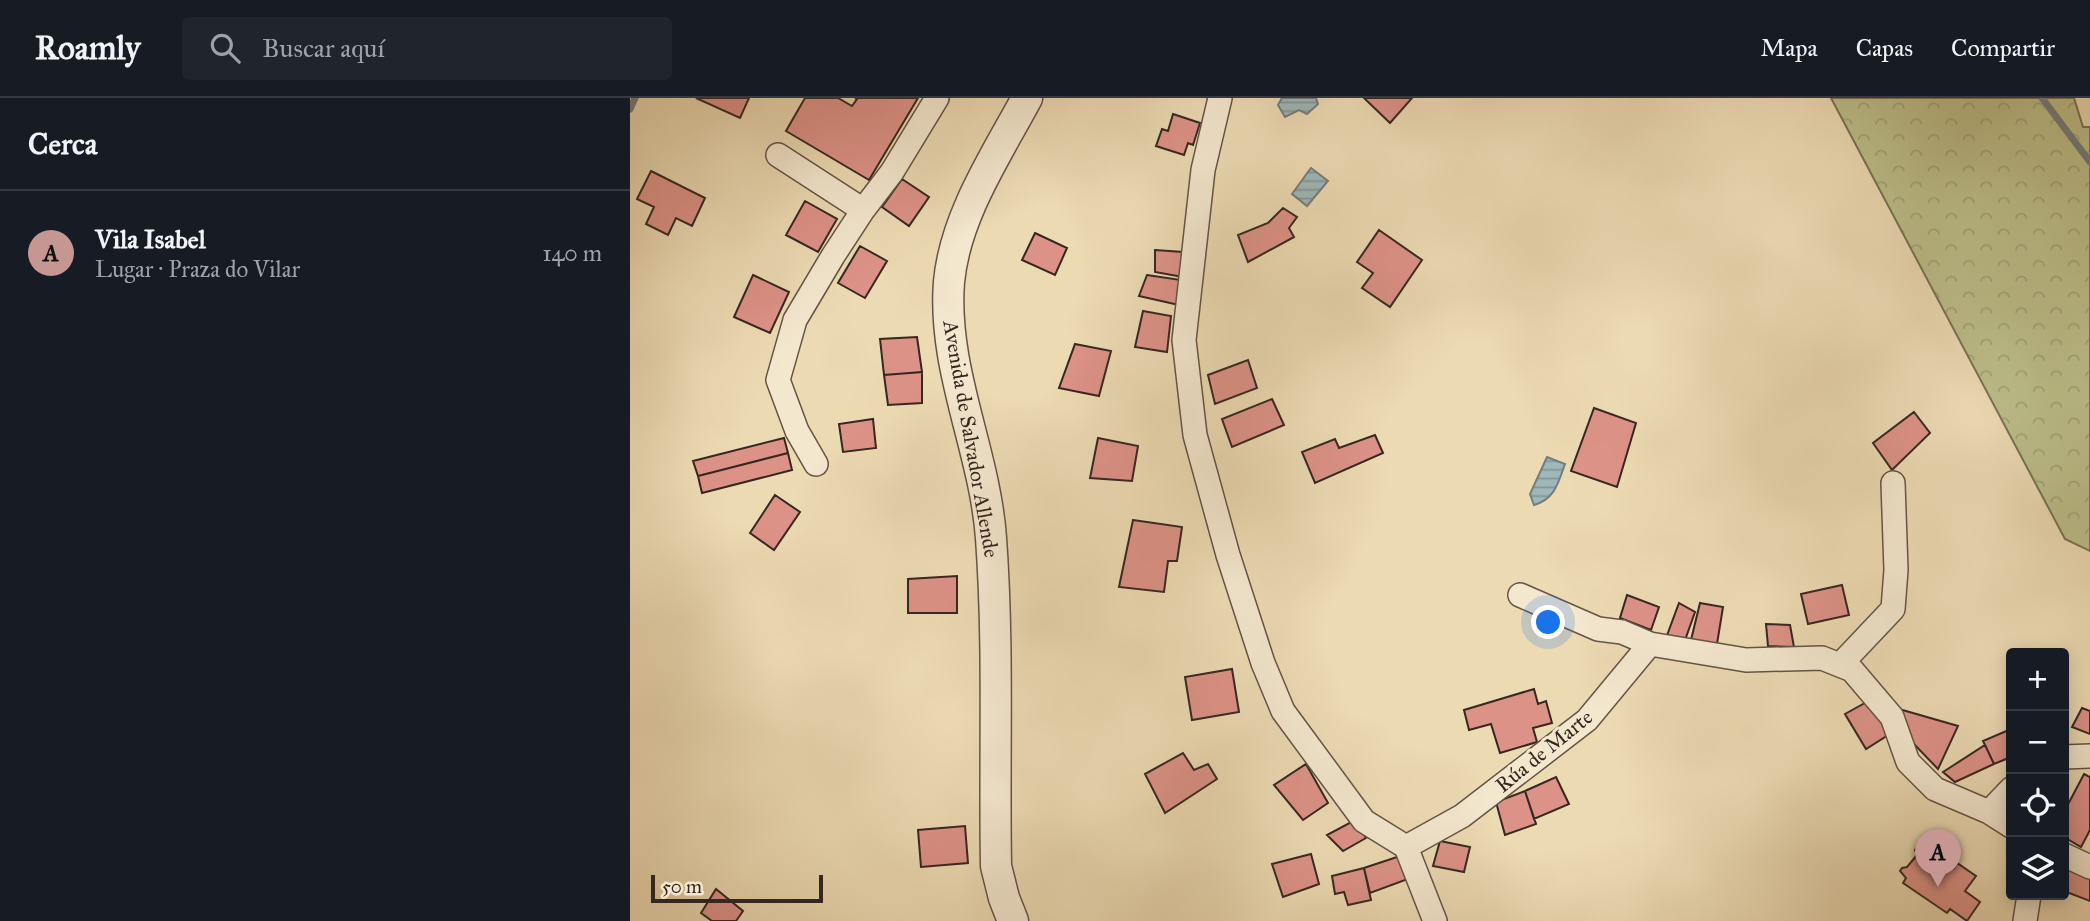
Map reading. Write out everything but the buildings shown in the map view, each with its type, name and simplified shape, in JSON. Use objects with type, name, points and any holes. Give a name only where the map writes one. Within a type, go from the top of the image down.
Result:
[{"type":"street","points":[[816,464],[797,430],[778,380],[794,320],[863,210],[892,172],[937,98]]},
{"type":"street","name":"Avenida de Salvador Allende","points":[[1013,921],[996,866],[991,534],[956,362],[949,304],[956,246],[990,167],[1027,98]]},
{"type":"street","points":[[1220,98],[1203,170],[1184,340],[1195,435],[1228,555],[1263,663],[1283,711],[1364,821],[1406,847],[1435,921]]},
{"type":"street","points":[[778,155],[863,210]]},
{"type":"street","points":[[1840,665],[1893,610],[1896,570],[1893,483]]},
{"type":"street","points":[[1520,595],[1598,629],[1622,632],[1650,644],[1746,660],[1822,658],[1852,670],[1892,717],[1908,762],[1934,789],[1989,812],[2006,823]]},
{"type":"street","name":"Rúa de Marte","points":[[1406,847],[1462,816],[1587,720],[1650,644]]},
{"type":"street","points":[[1989,812],[2006,794]]},
{"type":"street","points":[[2069,857],[2090,867]]},
{"type":"street","points":[[2025,921],[2028,900]]},
{"type":"green space","points":[[1831,98],[2074,98],[2083,127],[2090,127],[2090,551],[2065,539]]},
{"type":"water","points":[[1282,98],[1316,98],[1318,104],[1307,114],[1299,110],[1285,117],[1278,105]]},
{"type":"water","points":[[1311,168],[1328,181],[1307,206],[1292,194]]},
{"type":"water","points":[[1547,457],[1565,464],[1558,484],[1551,494],[1534,505],[1530,494]]},
{"type":"waterway","points":[[630,109],[635,98]]},
{"type":"waterway","points":[[2042,98],[2090,162]]},
{"type":"place","name":"Vila Isabel","points":[[1938,887]]}]
